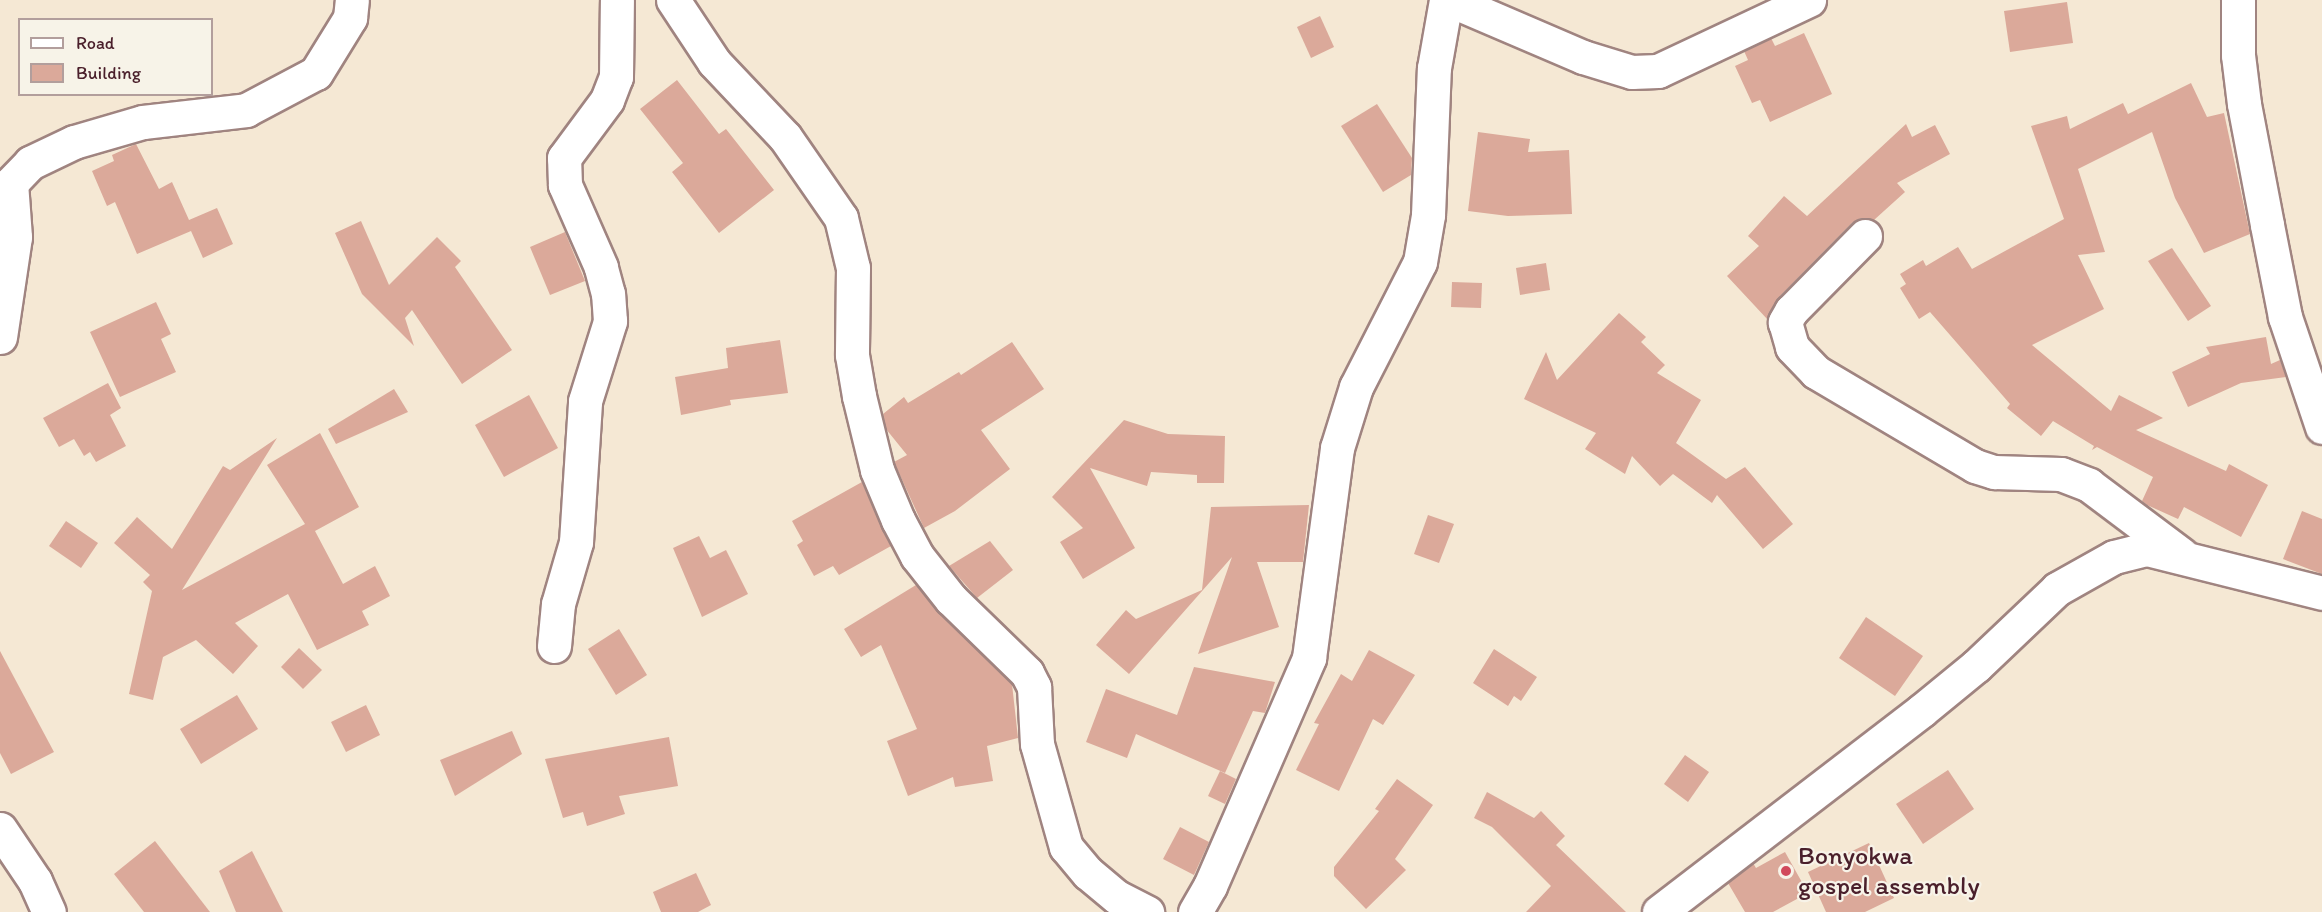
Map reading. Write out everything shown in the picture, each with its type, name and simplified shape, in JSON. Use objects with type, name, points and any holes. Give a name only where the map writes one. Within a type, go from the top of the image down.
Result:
[{"type":"street","points":[[0,337],[15,237],[5,180],[30,163],[74,142],[143,122],[246,110],[306,79],[316,73],[350,18],[352,0]]},
{"type":"street","points":[[554,646],[558,604],[576,542],[585,401],[610,321],[601,267],[565,185],[564,158],[607,100],[616,77],[617,0]]},
{"type":"street","points":[[673,0],[714,62],[785,137],[841,218],[853,268],[852,355],[859,396],[877,470],[898,520],[917,556],[951,599],[1027,673],[1034,687],[1037,744],[1066,847],[1088,873],[1117,897],[1148,912]]},
{"type":"street","points":[[1195,912],[1210,886],[1309,658],[1337,447],[1356,387],[1420,262],[1428,215],[1434,68],[1448,0],[1583,57],[1632,72],[1658,71],[1809,0]]},
{"type":"street","points":[[2238,0],[2238,55],[2244,104],[2285,317],[2322,427]]},
{"type":"street","points":[[1865,236],[1791,311],[1785,322],[1792,347],[1816,372],[1975,466],[1994,472],[2061,474],[2089,485],[2186,558]]},
{"type":"street","points":[[1659,912],[1966,674],[2057,589],[2114,557],[2147,549],[2322,593]]},
{"type":"street","points":[[0,829],[35,880],[49,912]]},
{"type":"building","points":[[2067,2],[2073,43],[2010,52],[2004,11]]},
{"type":"building","points":[[1320,16],[1334,47],[1311,58],[1297,27]]},
{"type":"building","points":[[1804,33],[1832,94],[1770,122],[1760,100],[1752,103],[1735,66],[1748,60],[1744,51],[1771,38],[1775,46]]},
{"type":"building","points":[[677,80],[719,134],[726,129],[774,190],[719,233],[672,172],[683,163],[640,109]]},
{"type":"building","points":[[2191,83],[2207,117],[2224,113],[2250,234],[2204,253],[2175,198],[2152,132],[2078,169],[2105,252],[2078,255],[2104,309],[2032,345],[2111,411],[2119,395],[2163,418],[2136,430],[2226,471],[2229,464],[2268,485],[2241,537],[2184,507],[2178,519],[2147,505],[2142,501],[2153,477],[2097,447],[2092,450],[2094,446],[2053,421],[2041,436],[2007,408],[2010,404],[1930,312],[1919,319],[1900,288],[1906,284],[1900,274],[1923,260],[1926,266],[1958,247],[1972,269],[2064,219],[2031,126],[2067,116],[2070,129],[2123,103],[2128,114]]},
{"type":"building","points":[[1377,104],[1412,158],[1411,175],[1383,192],[1341,126]]},
{"type":"building","points":[[1906,124],[1912,137],[1935,125],[1950,154],[1897,183],[1905,192],[1874,220],[1861,218],[1852,223],[1778,298],[1768,320],[1727,276],[1759,246],[1748,236],[1784,196],[1807,216]]},
{"type":"building","points":[[1478,132],[1530,139],[1528,152],[1569,150],[1572,214],[1508,216],[1468,211]]},
{"type":"building","points":[[136,144],[159,189],[172,182],[189,220],[217,208],[233,244],[203,258],[191,231],[137,254],[115,202],[107,206],[92,171],[114,161],[112,155]]},
{"type":"building","points":[[361,221],[389,285],[437,237],[461,261],[455,267],[512,350],[462,384],[412,310],[405,318],[414,346],[362,294],[335,233]]},
{"type":"building","points":[[565,232],[585,281],[550,295],[530,247]]},
{"type":"building","points":[[2172,248],[2211,306],[2188,321],[2148,261]]},
{"type":"building","points":[[1546,263],[1550,290],[1520,295],[1516,268]]},
{"type":"building","points":[[1452,282],[1482,283],[1481,308],[1451,307]]},
{"type":"building","points":[[156,302],[171,334],[161,339],[176,372],[120,397],[90,332]]},
{"type":"building","points":[[1619,313],[1646,337],[1641,342],[1665,365],[1657,373],[1701,400],[1676,443],[1726,479],[1745,467],[1793,524],[1763,549],[1717,495],[1712,503],[1673,474],[1660,486],[1632,456],[1625,474],[1585,449],[1596,433],[1524,399],[1546,352],[1557,380]]},
{"type":"building","points":[[2266,337],[2271,364],[2280,360],[2286,377],[2241,383],[2188,407],[2172,372],[2210,354],[2206,347]]},
{"type":"building","points":[[780,340],[788,393],[730,400],[731,405],[681,415],[675,377],[728,368],[726,348]]},
{"type":"building","points":[[1012,342],[1044,389],[981,430],[1010,469],[955,511],[924,528],[894,462],[907,455],[886,429],[883,414],[904,397],[908,403],[959,372],[961,375]]},
{"type":"building","points":[[108,383],[121,408],[110,415],[126,446],[96,462],[90,452],[84,456],[74,439],[59,447],[43,418]]},
{"type":"building","points":[[394,389],[408,412],[336,444],[328,429]]},
{"type":"building","points":[[529,395],[558,448],[504,477],[475,425]]},
{"type":"building","points":[[1124,420],[1168,434],[1225,436],[1224,483],[1197,483],[1197,475],[1151,472],[1147,486],[1090,468],[1135,548],[1083,579],[1060,542],[1083,528],[1052,497]]},
{"type":"building","points":[[320,433],[359,507],[315,531],[343,584],[375,566],[390,596],[362,611],[369,625],[317,650],[288,594],[235,623],[258,646],[233,674],[196,640],[163,657],[153,700],[129,694],[152,591],[143,582],[150,575],[114,543],[137,517],[172,549],[223,466],[230,470],[277,438],[182,590],[305,524],[267,465]]},
{"type":"building","points":[[862,482],[891,546],[839,575],[833,566],[814,576],[797,545],[803,541],[792,521]]},
{"type":"building","points":[[1309,505],[1303,562],[1257,562],[1279,627],[1198,654],[1232,557],[1129,674],[1096,645],[1126,610],[1136,619],[1202,590],[1211,507]]},
{"type":"building","points":[[2302,511],[2322,519],[2322,574],[2283,559]]},
{"type":"building","points":[[1428,515],[1454,524],[1439,563],[1414,554]]},
{"type":"building","points":[[66,521],[98,543],[81,568],[49,546]]},
{"type":"building","points":[[699,536],[710,558],[726,550],[748,594],[702,617],[673,548]]},
{"type":"building","points":[[990,541],[1013,570],[977,598],[949,566]]},
{"type":"building","points":[[916,585],[938,612],[1012,684],[1018,738],[987,746],[993,781],[955,787],[953,777],[908,796],[887,741],[917,729],[881,645],[861,657],[844,629]]},
{"type":"building","points":[[1866,617],[1923,656],[1895,696],[1839,658]]},
{"type":"building","points":[[619,629],[647,675],[616,695],[588,649]]},
{"type":"building","points":[[299,648],[322,670],[303,689],[281,667]]},
{"type":"building","points":[[1494,649],[1537,677],[1521,701],[1514,696],[1508,706],[1473,683]]},
{"type":"building","points":[[1369,650],[1415,675],[1383,725],[1373,719],[1339,791],[1296,770],[1319,724],[1314,723],[1341,674],[1352,681]]},
{"type":"building","points":[[0,651],[54,752],[11,774],[0,753]]},
{"type":"building","points":[[1194,667],[1275,682],[1265,713],[1253,711],[1225,773],[1136,734],[1127,758],[1086,742],[1106,689],[1177,715]]},
{"type":"building","points":[[237,695],[258,729],[201,764],[180,729]]},
{"type":"building","points":[[366,705],[380,735],[346,752],[331,722]]},
{"type":"building","points":[[512,731],[522,754],[455,796],[440,760]]},
{"type":"building","points":[[669,737],[678,786],[619,796],[625,814],[587,826],[583,812],[563,818],[545,759]]},
{"type":"building","points":[[1685,755],[1709,772],[1688,802],[1664,784]]},
{"type":"building","points":[[1948,770],[1974,809],[1923,844],[1896,804]]},
{"type":"building","points":[[1220,771],[1236,779],[1225,804],[1208,796]]},
{"type":"building","points":[[1397,779],[1433,805],[1395,859],[1406,870],[1366,909],[1334,876],[1334,867],[1379,811],[1375,809]]},
{"type":"building","points":[[1487,792],[1534,818],[1541,811],[1565,836],[1556,845],[1626,912],[1526,912],[1551,886],[1492,827],[1474,818]]},
{"type":"building","points":[[1180,827],[1209,842],[1194,875],[1163,859]]},
{"type":"building","points":[[155,841],[210,912],[144,912],[114,874]]},
{"type":"building","points":[[1869,843],[1894,898],[1865,912],[1826,912],[1808,872]]},
{"type":"building","points":[[252,851],[283,912],[236,912],[219,871]]},
{"type":"building","points":[[1785,852],[1808,893],[1773,912],[1745,912],[1728,883],[1753,863],[1756,868]]},
{"type":"building","points":[[696,873],[711,905],[698,912],[661,912],[653,892]]},
{"type":"place","name":"Bonyokwa gospel assembly","points":[[1786,871]]}]
